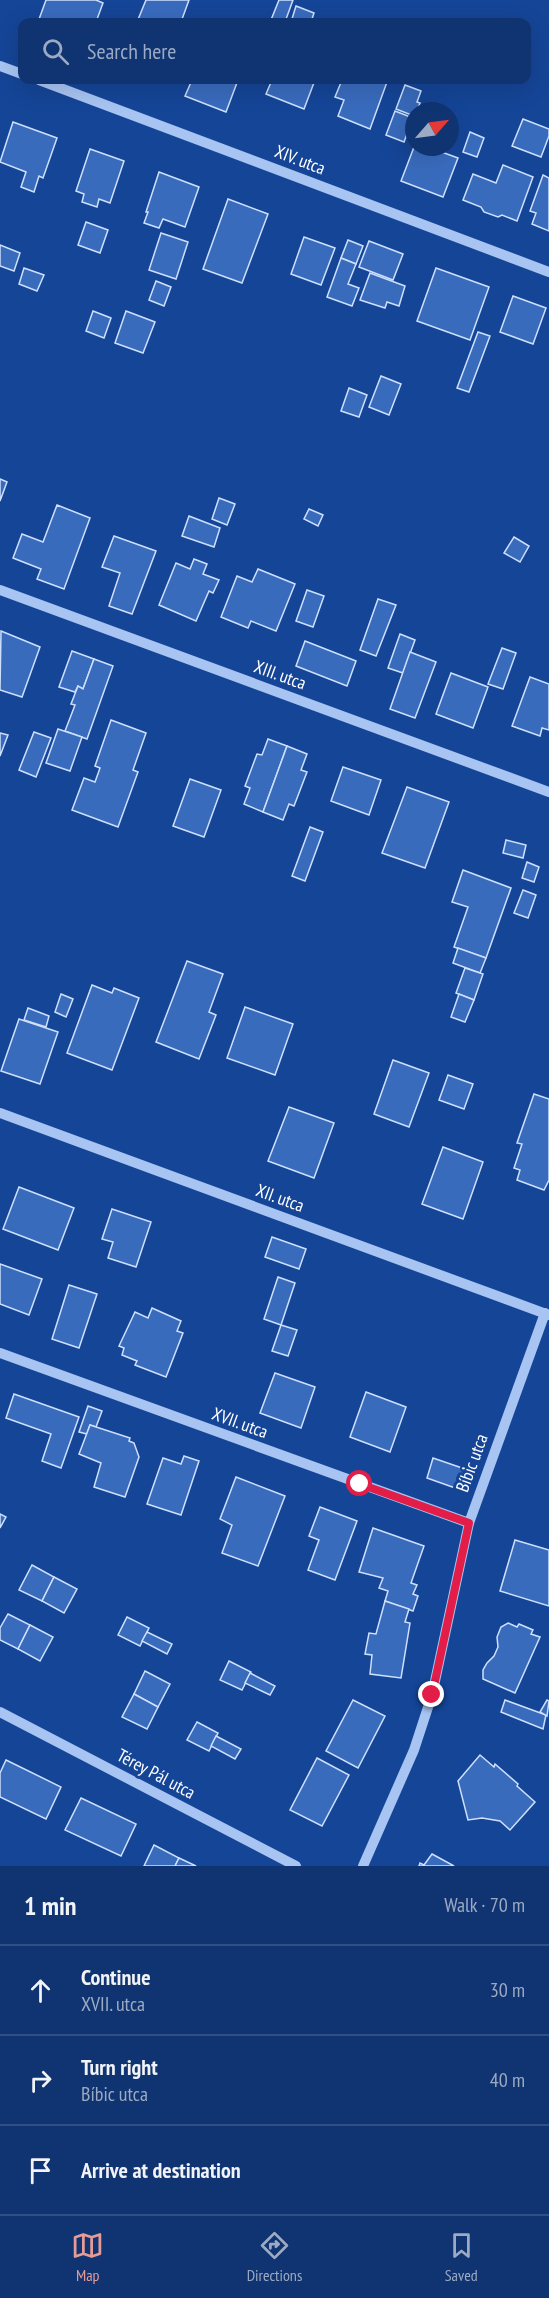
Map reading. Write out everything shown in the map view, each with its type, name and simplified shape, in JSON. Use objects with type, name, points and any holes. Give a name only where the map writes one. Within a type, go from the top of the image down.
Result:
[{"type":"street","points":[[0,66],[18,73]]},
{"type":"street","name":"XIV. utca","points":[[50,84],[549,272]]},
{"type":"street","name":"XIII. utca","points":[[0,590],[549,792]]},
{"type":"street","name":"XII. utca","points":[[0,1113],[547,1314]]},
{"type":"street","name":"Bíbic utca","points":[[363,1866],[414,1750],[432,1695],[469,1523],[547,1314]]},
{"type":"street","name":"XVII. utca","points":[[0,1353],[469,1523]]},
{"type":"street","name":"Térey Pál utca","points":[[0,1712],[296,1866]]},
{"type":"building","points":[[46,0],[96,0],[103,3],[97,18],[39,18]]},
{"type":"building","points":[[146,0],[189,0],[182,18],[139,18]]},
{"type":"building","points":[[279,0],[293,0],[286,18],[272,18]]},
{"type":"building","points":[[296,6],[314,13],[312,18],[292,18]]},
{"type":"building","points":[[190,84],[236,84],[226,112],[185,96]]},
{"type":"building","points":[[270,84],[313,84],[304,109],[266,94]]},
{"type":"building","points":[[340,84],[386,84],[370,129],[338,116],[344,100],[335,97]]},
{"type":"building","points":[[405,85],[421,91],[417,102],[405,102],[405,112],[396,109]]},
{"type":"building","points":[[395,111],[405,115],[404,142],[386,135]]},
{"type":"building","points":[[523,119],[549,129],[549,136],[541,157],[512,146]]},
{"type":"building","points":[[13,122],[57,138],[43,178],[39,176],[34,192],[21,187],[26,172],[0,162]]},
{"type":"building","points":[[470,132],[484,138],[477,157],[463,152]]},
{"type":"building","points":[[90,149],[124,161],[110,203],[99,199],[97,207],[82,202],[84,194],[76,191]]},
{"type":"building","points":[[411,156],[458,158],[443,197],[401,181]]},
{"type":"building","points":[[503,165],[533,177],[517,221],[502,215],[498,217],[484,212],[481,207],[463,200],[473,174],[496,183]]},
{"type":"building","points":[[159,172],[199,187],[185,227],[163,219],[159,228],[144,223]]},
{"type":"building","points":[[543,175],[549,178],[549,231],[532,224],[536,213],[530,211]]},
{"type":"building","points":[[228,199],[268,214],[242,283],[203,269]]},
{"type":"building","points":[[86,222],[108,230],[100,253],[78,245]]},
{"type":"building","points":[[161,233],[188,242],[176,279],[149,270]]},
{"type":"building","points":[[304,237],[335,248],[321,285],[291,274]]},
{"type":"building","points":[[348,240],[363,246],[356,264],[341,258]]},
{"type":"building","points":[[369,241],[403,254],[393,280],[359,267]]},
{"type":"building","points":[[0,245],[20,253],[14,271],[0,266]]},
{"type":"building","points":[[341,258],[356,264],[348,284],[359,288],[352,306],[327,297]]},
{"type":"building","points":[[24,268],[44,275],[37,291],[19,284]]},
{"type":"building","points":[[436,268],[489,287],[470,340],[417,321]]},
{"type":"building","points":[[370,273],[405,286],[399,306],[387,302],[385,308],[360,300]]},
{"type":"building","points":[[156,281],[171,287],[164,306],[149,300]]},
{"type":"building","points":[[513,296],[546,308],[533,344],[500,332]]},
{"type":"building","points":[[93,311],[111,318],[104,338],[86,331]]},
{"type":"building","points":[[126,311],[155,322],[143,353],[115,343]]},
{"type":"building","points":[[478,332],[490,336],[469,392],[457,388]]},
{"type":"building","points":[[381,376],[401,384],[389,415],[369,407]]},
{"type":"building","points":[[349,388],[367,395],[359,417],[341,411]]},
{"type":"building","points":[[0,479],[7,482],[0,501]]},
{"type":"building","points":[[219,498],[235,504],[227,525],[212,519]]},
{"type":"building","points":[[57,505],[90,518],[64,589],[37,579],[41,569],[13,558],[22,534],[43,542]]},
{"type":"building","points":[[309,509],[323,515],[318,526],[304,519]]},
{"type":"building","points":[[189,516],[220,528],[214,547],[182,536]]},
{"type":"building","points":[[114,536],[156,551],[132,614],[109,606],[120,573],[102,567]]},
{"type":"building","points":[[514,537],[529,546],[520,562],[504,553]]},
{"type":"building","points":[[194,559],[207,564],[203,574],[219,580],[213,593],[209,591],[196,621],[159,605],[176,563],[190,569]]},
{"type":"building","points":[[258,569],[295,584],[276,631],[251,621],[248,628],[221,617],[237,576],[252,582]]},
{"type":"building","points":[[307,590],[324,596],[313,627],[296,621]]},
{"type":"building","points":[[378,599],[396,605],[376,656],[360,650]]},
{"type":"building","points":[[1,631],[40,647],[22,697],[0,690]]},
{"type":"building","points":[[400,634],[415,640],[403,673],[388,668]]},
{"type":"building","points":[[305,641],[356,661],[347,686],[296,666]]},
{"type":"building","points":[[502,648],[516,653],[503,689],[488,684]]},
{"type":"building","points":[[72,651],[94,659],[83,689],[78,686],[75,692],[59,687]]},
{"type":"building","points":[[410,652],[436,662],[415,718],[390,709]]},
{"type":"building","points":[[94,659],[113,666],[87,739],[65,731],[75,705],[71,704],[78,686],[83,689]]},
{"type":"building","points":[[451,673],[488,687],[473,728],[436,714]]},
{"type":"building","points":[[530,677],[549,684],[549,730],[542,728],[540,736],[512,726]]},
{"type":"building","points":[[111,720],[146,733],[133,770],[138,772],[118,827],[72,810],[84,778],[95,782],[100,768],[95,766]]},
{"type":"building","points":[[58,729],[82,737],[70,771],[46,763]]},
{"type":"building","points":[[34,732],[51,738],[36,777],[19,770]]},
{"type":"building","points":[[0,733],[8,735],[0,756]]},
{"type":"building","points":[[268,739],[287,746],[263,812],[244,804],[250,788],[245,786],[257,754],[262,755]]},
{"type":"building","points":[[287,746],[307,754],[301,770],[307,772],[294,806],[289,804],[283,820],[263,812]]},
{"type":"building","points":[[343,767],[381,780],[369,815],[331,801]]},
{"type":"building","points":[[190,779],[221,790],[204,837],[173,826]]},
{"type":"building","points":[[407,787],[449,802],[425,868],[382,853]]},
{"type":"building","points":[[310,827],[323,832],[305,881],[292,876]]},
{"type":"building","points":[[506,840],[526,845],[523,858],[503,853]]},
{"type":"building","points":[[527,862],[539,867],[534,882],[522,878]]},
{"type":"building","points":[[463,870],[511,888],[486,958],[454,947],[468,907],[452,902]]},
{"type":"building","points":[[523,890],[536,895],[528,918],[514,913]]},
{"type":"building","points":[[458,948],[486,958],[480,973],[453,963]]},
{"type":"building","points":[[187,961],[223,974],[209,1012],[216,1015],[199,1059],[156,1042]]},
{"type":"building","points":[[465,968],[483,974],[474,1000],[456,993]]},
{"type":"building","points":[[92,985],[112,993],[114,988],[139,998],[112,1070],[67,1053]]},
{"type":"building","points":[[61,994],[73,999],[66,1017],[55,1012]]},
{"type":"building","points":[[459,994],[474,1000],[465,1022],[451,1017]]},
{"type":"building","points":[[245,1007],[293,1024],[275,1075],[227,1058]]},
{"type":"building","points":[[28,1008],[49,1016],[46,1027],[24,1020]]},
{"type":"building","points":[[19,1019],[58,1032],[40,1084],[1,1071]]},
{"type":"building","points":[[393,1060],[429,1073],[409,1127],[374,1114]]},
{"type":"building","points":[[448,1075],[473,1084],[464,1109],[439,1100]]},
{"type":"building","points":[[534,1094],[549,1099],[549,1180],[544,1190],[517,1180],[520,1170],[514,1168],[522,1144],[517,1143]]},
{"type":"building","points":[[289,1107],[334,1123],[314,1178],[268,1161]]},
{"type":"building","points":[[443,1147],[483,1162],[463,1219],[422,1204]]},
{"type":"building","points":[[19,1187],[74,1208],[58,1250],[3,1229]]},
{"type":"building","points":[[112,1209],[151,1222],[136,1267],[108,1258],[113,1242],[102,1239]]},
{"type":"building","points":[[272,1237],[306,1249],[299,1269],[265,1257]]},
{"type":"building","points":[[0,1264],[42,1279],[29,1315],[0,1304]]},
{"type":"building","points":[[278,1277],[295,1283],[281,1325],[264,1319]]},
{"type":"building","points":[[69,1285],[97,1294],[79,1348],[52,1339]]},
{"type":"building","points":[[152,1308],[181,1321],[177,1331],[183,1333],[166,1377],[135,1365],[137,1361],[122,1355],[124,1348],[119,1346],[135,1312],[148,1318]]},
{"type":"building","points":[[281,1325],[297,1330],[288,1356],[272,1351]]},
{"type":"building","points":[[275,1373],[315,1387],[301,1428],[260,1413]]},
{"type":"building","points":[[366,1392],[406,1407],[390,1452],[350,1437]]},
{"type":"building","points":[[14,1394],[79,1417],[61,1468],[42,1461],[51,1434],[6,1418]]},
{"type":"building","points":[[88,1406],[102,1411],[96,1427],[90,1425],[87,1434],[79,1432]]},
{"type":"building","points":[[90,1425],[130,1438],[129,1441],[134,1443],[139,1457],[125,1497],[94,1487],[101,1463],[79,1454]]},
{"type":"building","points":[[184,1456],[199,1461],[181,1515],[147,1504],[163,1458],[181,1464]]},
{"type":"building","points":[[433,1458],[465,1469],[458,1489],[427,1478]]},
{"type":"building","points":[[236,1477],[285,1496],[258,1566],[222,1553],[232,1525],[220,1519]]},
{"type":"building","points":[[320,1507],[357,1521],[335,1580],[308,1570],[319,1540],[309,1536]]},
{"type":"building","points":[[0,1514],[6,1517],[0,1528]]},
{"type":"building","points":[[373,1528],[424,1546],[411,1583],[417,1585],[413,1594],[418,1596],[413,1611],[385,1601],[388,1591],[379,1588],[383,1578],[359,1572]]},
{"type":"building","points":[[515,1540],[549,1550],[549,1606],[500,1591]]},
{"type":"building","points":[[32,1565],[54,1577],[42,1601],[19,1590]]},
{"type":"building","points":[[54,1577],[77,1589],[64,1613],[42,1601]]},
{"type":"building","points":[[385,1601],[409,1609],[405,1622],[410,1623],[401,1678],[370,1674],[372,1655],[365,1654],[369,1633],[376,1634]]},
{"type":"building","points":[[8,1614],[30,1625],[18,1649],[0,1640],[0,1628]]},
{"type":"building","points":[[127,1617],[149,1628],[140,1646],[118,1635]]},
{"type":"building","points":[[508,1623],[517,1627],[519,1624],[533,1630],[531,1634],[540,1637],[515,1693],[483,1679],[483,1670],[498,1647],[497,1637],[501,1627]]},
{"type":"building","points":[[30,1625],[53,1637],[40,1661],[18,1649]]},
{"type":"building","points":[[147,1632],[172,1644],[167,1654],[142,1641]]},
{"type":"building","points":[[229,1661],[251,1672],[242,1690],[220,1680]]},
{"type":"building","points":[[145,1671],[170,1684],[158,1707],[134,1694]]},
{"type":"building","points":[[250,1673],[275,1686],[270,1695],[245,1683]]},
{"type":"building","points":[[134,1694],[158,1707],[147,1729],[122,1717]]},
{"type":"building","points":[[353,1700],[385,1716],[358,1768],[326,1751]]},
{"type":"building","points":[[505,1700],[546,1715],[543,1729],[501,1712]]},
{"type":"building","points":[[547,1700],[549,1701],[547,1716],[540,1712]]},
{"type":"building","points":[[197,1722],[218,1733],[209,1751],[187,1740]]},
{"type":"building","points":[[216,1736],[241,1749],[235,1759],[211,1746]]},
{"type":"building","points":[[480,1755],[494,1767],[495,1764],[535,1802],[510,1830],[500,1821],[482,1818],[468,1820],[458,1781]]},
{"type":"building","points":[[317,1758],[349,1775],[322,1826],[290,1810]]},
{"type":"building","points":[[6,1760],[61,1787],[46,1819],[0,1797],[0,1773]]},
{"type":"building","points":[[81,1798],[136,1824],[121,1856],[65,1830]]},
{"type":"building","points":[[154,1845],[179,1858],[175,1866],[144,1866]]},
{"type":"building","points":[[432,1854],[454,1866],[419,1866],[420,1863],[424,1865]]},
{"type":"building","points":[[179,1858],[196,1866],[175,1866]]},
{"type":"route","points":[[360,1484],[469,1523],[432,1695]]}]
